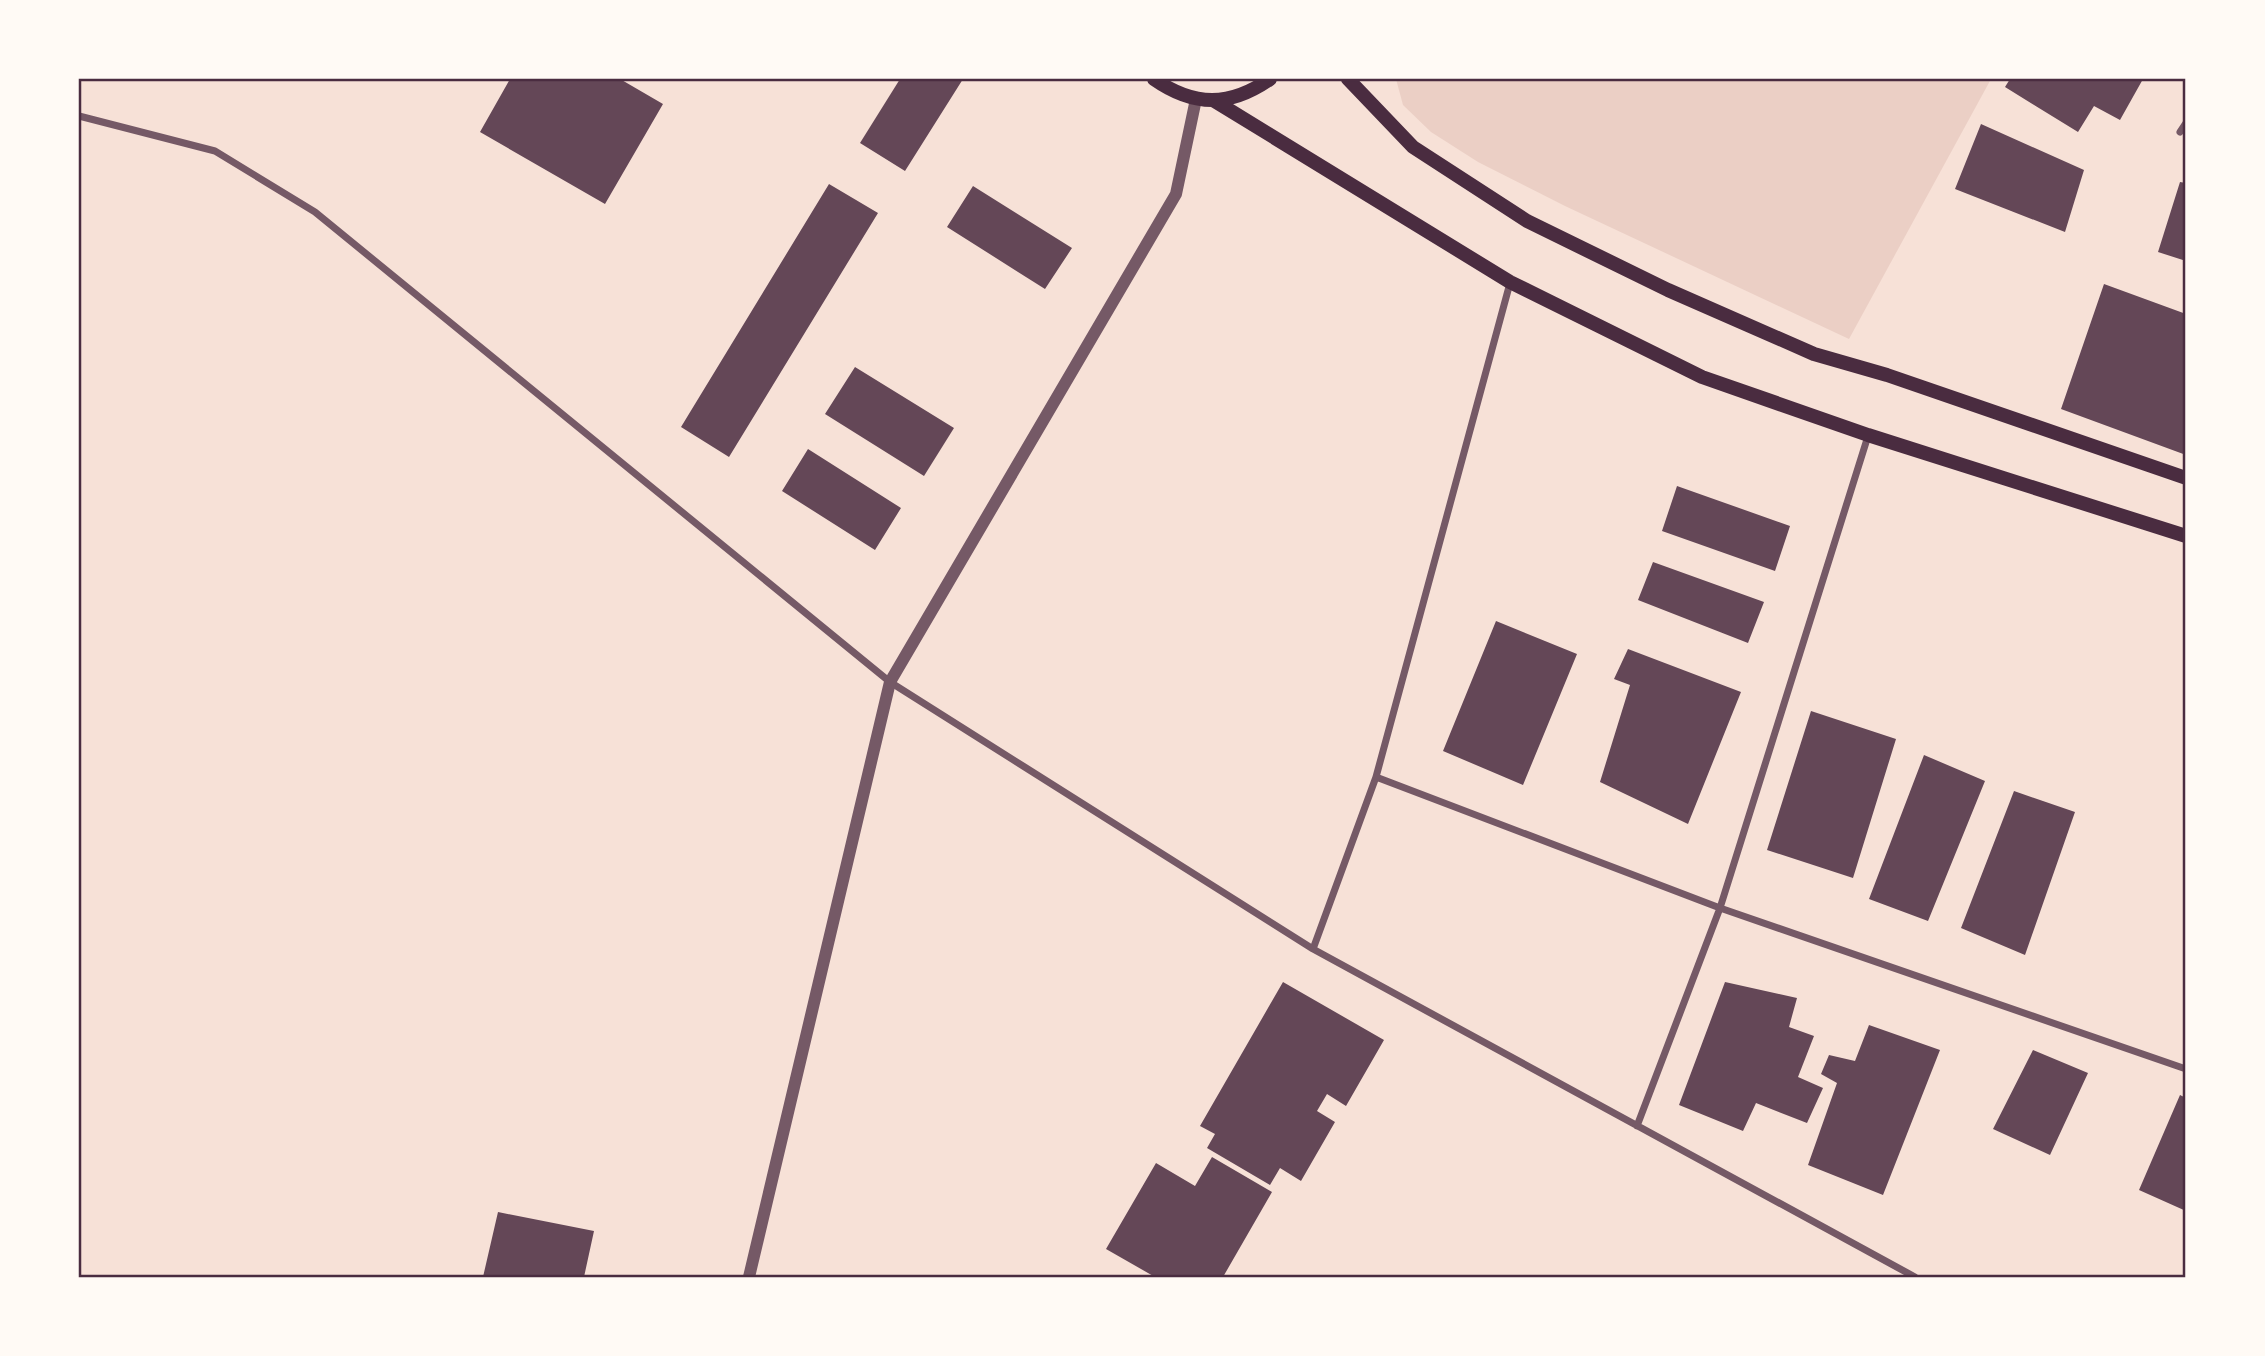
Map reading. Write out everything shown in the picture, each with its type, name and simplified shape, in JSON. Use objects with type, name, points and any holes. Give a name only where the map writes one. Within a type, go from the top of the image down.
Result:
[{"type":"main road","points":[[1154,79],[1172,91],[1196,99],[1213,100],[1243,95],[1270,79]]},
{"type":"main road","points":[[1348,79],[1413,147],[1527,221],[1668,290],[1814,354],[1887,375],[2186,478]]},
{"type":"main road","points":[[1213,100],[1510,282],[1702,377],[1868,435],[2186,536]]},
{"type":"street","points":[[749,1277],[890,682],[1176,194],[1196,99]]},
{"type":"street","points":[[79,116],[215,151],[315,212],[890,682],[1313,949],[1915,1277]]},
{"type":"street","points":[[2180,132],[2186,123]]},
{"type":"street","points":[[1313,949],[1376,777],[1510,282]]},
{"type":"street","points":[[1637,1126],[1720,908],[1868,435]]},
{"type":"street","points":[[1376,777],[1720,908],[2186,1069]]},
{"type":"shaded area","points":[[1396,79],[1991,79],[1849,339],[1565,206],[1478,162],[1431,132],[1403,105]]},
{"type":"building","points":[[510,79],[620,79],[663,104],[605,204],[480,132]]},
{"type":"building","points":[[900,79],[963,79],[905,171],[860,143]]},
{"type":"building","points":[[2010,79],[2143,79],[2120,120],[2094,106],[2078,132],[2005,87]]},
{"type":"building","points":[[1981,124],[2084,170],[2065,232],[1955,189]]},
{"type":"building","points":[[2180,182],[2186,183],[2186,261],[2158,252]]},
{"type":"building","points":[[829,184],[878,213],[729,457],[681,427]]},
{"type":"building","points":[[973,186],[1072,248],[1045,289],[947,227]]},
{"type":"building","points":[[2104,284],[2186,314],[2186,455],[2061,409]]},
{"type":"building","points":[[855,367],[954,428],[924,476],[825,414]]},
{"type":"building","points":[[808,449],[901,508],[875,550],[782,491]]},
{"type":"building","points":[[1677,486],[1790,526],[1775,571],[1662,531]]},
{"type":"building","points":[[1653,562],[1764,602],[1748,643],[1638,600]]},
{"type":"building","points":[[1496,621],[1577,654],[1523,785],[1443,751]]},
{"type":"building","points":[[1628,649],[1741,692],[1688,824],[1600,782],[1630,685],[1614,679]]},
{"type":"building","points":[[1811,711],[1896,739],[1853,878],[1767,850]]},
{"type":"building","points":[[1924,755],[1985,781],[1928,921],[1869,899]]},
{"type":"building","points":[[2014,791],[2075,812],[2025,955],[1961,928]]},
{"type":"building","points":[[1283,982],[1384,1040],[1346,1106],[1327,1094],[1317,1111],[1335,1122],[1301,1181],[1280,1168],[1270,1185],[1207,1148],[1215,1134],[1200,1126]]},
{"type":"building","points":[[1725,982],[1797,998],[1789,1027],[1814,1036],[1798,1077],[1823,1088],[1807,1123],[1756,1103],[1743,1131],[1679,1105]]},
{"type":"building","points":[[1869,1025],[1940,1050],[1883,1195],[1808,1165],[1837,1083],[1821,1074],[1829,1055],[1855,1061]]},
{"type":"building","points":[[2033,1050],[2088,1073],[2050,1155],[1993,1129]]},
{"type":"building","points":[[2180,1095],[2186,1098],[2186,1211],[2139,1190]]},
{"type":"building","points":[[1212,1157],[1272,1192],[1223,1277],[1155,1277],[1106,1249],[1156,1163],[1195,1186]]},
{"type":"building","points":[[498,1212],[594,1231],[584,1277],[483,1277]]}]
